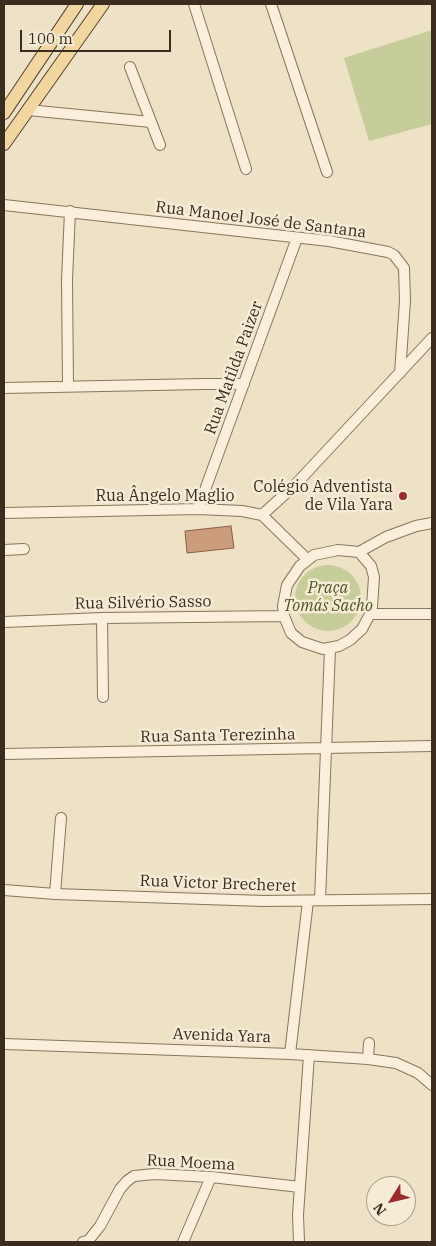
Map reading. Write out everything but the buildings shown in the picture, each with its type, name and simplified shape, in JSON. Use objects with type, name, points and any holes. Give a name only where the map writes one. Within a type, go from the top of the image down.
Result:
[{"type":"main road","points":[[4,114],[77,4]]},
{"type":"main road","points":[[4,144],[103,4]]},
{"type":"street","points":[[194,4],[246,169]]},
{"type":"street","points":[[271,4],[327,172]]},
{"type":"street","points":[[130,67],[160,144]]},
{"type":"street","points":[[28,110],[151,122]]},
{"type":"street","name":"Rua Manoel José de Santana","points":[[4,205],[329,241],[388,252],[404,268],[405,301],[400,373]]},
{"type":"street","points":[[68,386],[67,280],[70,211]]},
{"type":"street","name":"Rua Matilda Paizer","points":[[198,509],[297,238]]},
{"type":"street","points":[[307,559],[262,516],[295,485],[432,338]]},
{"type":"street","points":[[4,388],[244,384]]},
{"type":"street","name":"Rua Ângelo Maglio","points":[[4,513],[198,509],[242,511],[262,516]]},
{"type":"street","points":[[360,552],[371,566],[374,577],[374,593],[370,614],[362,629],[350,640],[330,649],[317,648],[295,637],[288,628],[283,606],[287,585],[294,573],[307,559],[323,552],[338,550],[360,552],[386,537],[416,526],[432,523]]},
{"type":"street","points":[[4,550],[24,549]]},
{"type":"street","points":[[370,614],[432,614]]},
{"type":"street","name":"Rua Silvério Sasso","points":[[4,622],[102,618],[284,616]]},
{"type":"street","points":[[102,618],[102,697]]},
{"type":"street","points":[[320,900],[330,649]]},
{"type":"street","name":"Rua Santa Terezinha","points":[[4,754],[432,746]]},
{"type":"street","points":[[55,894],[61,818]]},
{"type":"street","name":"Rua Victor Brecheret","points":[[4,890],[55,894],[308,901],[432,899]]},
{"type":"street","points":[[290,1054],[308,901]]},
{"type":"street","points":[[368,1059],[369,1043]]},
{"type":"street","name":"Avenida Yara","points":[[4,1044],[290,1054],[368,1059],[396,1063],[418,1073],[432,1085]]},
{"type":"street","points":[[299,1242],[298,1215],[309,1055]]},
{"type":"street","name":"Rua Moema","points":[[84,1242],[88,1241],[100,1226],[120,1189],[134,1176],[155,1174],[211,1177],[300,1187]]},
{"type":"street","points":[[183,1242],[211,1177]]},
{"type":"green space","points":[[432,30],[432,124],[369,141],[344,58]]},
{"type":"green space","name":"Praça Tomás Sacho","points":[[328,565],[341,568],[351,575],[358,585],[361,598],[358,611],[351,621],[341,628],[328,631],[315,628],[305,621],[298,611],[295,598],[298,585],[305,575],[315,568]]},
{"type":"place","name":"Colégio Adventista de Vila Yara","points":[[403,496]]}]
